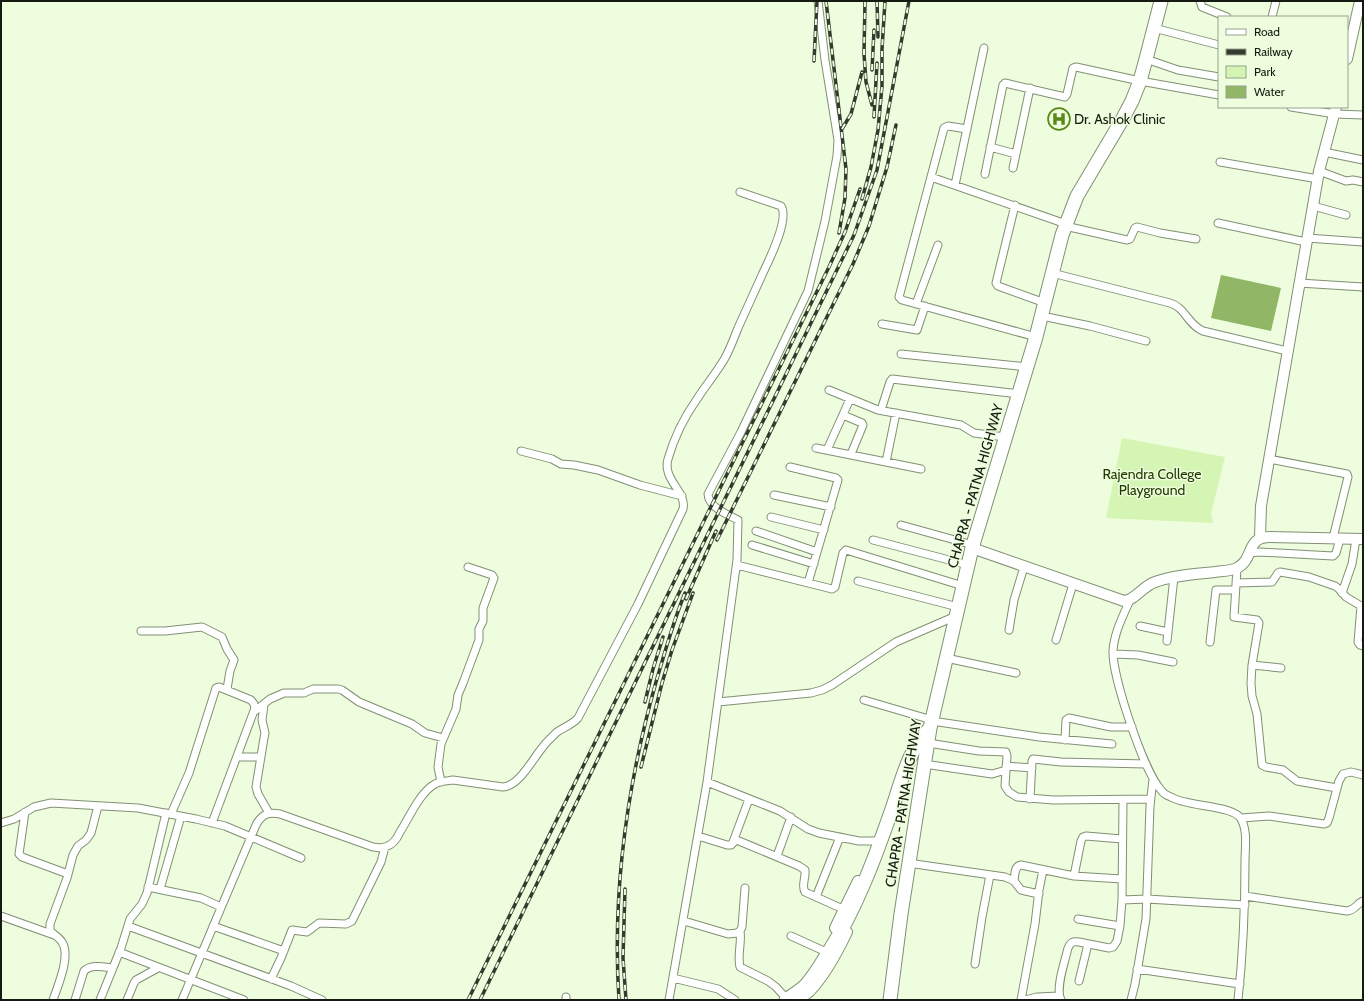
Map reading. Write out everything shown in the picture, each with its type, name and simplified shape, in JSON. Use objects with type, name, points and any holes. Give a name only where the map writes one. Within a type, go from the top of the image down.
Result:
[{"type":"highway","name":"CHAPRA - PATNA HIGHWAY","points":[[890,1000],[896,945],[908,863],[931,723],[968,565],[1042,316],[1065,225],[1077,196],[1122,120],[1140,81],[1160,1]]},
{"type":"highway","points":[[785,999],[805,986],[817,971],[836,940],[868,872],[912,753],[931,723]]},
{"type":"street","points":[[670,1000],[707,782],[737,565],[738,520],[716,508],[709,500],[708,491],[741,432],[808,291],[825,221],[837,156],[838,131],[818,1]]},
{"type":"street","points":[[1200,1],[1202,7],[1224,16]]},
{"type":"street","points":[[1272,16],[1276,1]]},
{"type":"street","points":[[1348,55],[1360,1]]},
{"type":"street","points":[[1154,28],[1218,45]]},
{"type":"street","points":[[955,185],[984,48]]},
{"type":"street","points":[[1146,59],[1178,70],[1218,77]]},
{"type":"street","points":[[985,174],[1003,84],[1007,83],[1065,97],[1073,68],[1076,67],[1140,81],[1218,95]]},
{"type":"street","points":[[1014,168],[1030,88]]},
{"type":"street","points":[[1306,108],[1335,110],[1363,115]]},
{"type":"street","points":[[1260,538],[1261,506],[1287,350],[1318,175],[1335,110]]},
{"type":"street","points":[[967,129],[948,126],[944,128],[899,293],[900,299],[1036,337]]},
{"type":"street","points":[[990,147],[1016,154]]},
{"type":"street","points":[[1324,152],[1363,160]]},
{"type":"street","points":[[1220,162],[1363,182]]},
{"type":"street","points":[[931,177],[1016,205],[1065,225],[1127,240],[1130,239],[1134,228],[1137,227],[1160,234],[1196,239]]},
{"type":"street","points":[[182,1000],[251,837],[262,816],[269,813],[280,814],[373,847],[385,848],[392,844],[397,838],[430,787],[441,782],[453,780],[503,786],[511,785],[522,775],[542,747],[558,732],[574,722],[582,711],[612,654],[681,512],[684,503],[682,496],[671,479],[667,468],[668,459],[680,428],[696,400],[728,352],[771,257],[783,218],[784,211],[781,206],[740,192]]},
{"type":"street","points":[[1016,205],[996,283],[998,286],[1045,302]]},
{"type":"street","points":[[1313,206],[1346,215]]},
{"type":"street","points":[[1218,223],[1307,240],[1363,242]]},
{"type":"street","points":[[916,304],[938,245]]},
{"type":"street","points":[[1052,273],[1175,304],[1181,309],[1195,327],[1203,331],[1287,350]]},
{"type":"street","points":[[1299,283],[1363,288]]},
{"type":"street","points":[[882,324],[916,330],[925,306]]},
{"type":"street","points":[[1042,316],[1090,326],[1146,341]]},
{"type":"street","points":[[901,354],[1027,367]]},
{"type":"street","points":[[881,410],[892,379],[1019,394]]},
{"type":"street","points":[[829,390],[881,410],[961,425],[977,434],[1005,437]]},
{"type":"street","points":[[827,450],[850,398]]},
{"type":"street","points":[[886,462],[896,413]]},
{"type":"street","points":[[842,414],[862,422],[863,425],[850,454]]},
{"type":"street","points":[[816,448],[921,469]]},
{"type":"street","points":[[521,451],[552,459],[562,464],[598,470],[640,485],[682,496]]},
{"type":"street","points":[[1249,553],[1260,552],[1333,556],[1336,553],[1336,538],[1348,478],[1347,474],[1269,460]]},
{"type":"street","points":[[790,467],[838,478],[831,507],[808,583]]},
{"type":"street","points":[[774,495],[831,507]]},
{"type":"street","points":[[771,517],[824,530]]},
{"type":"street","points":[[901,525],[973,547],[1024,567],[1120,600],[1130,600]]},
{"type":"street","points":[[756,531],[818,552]]},
{"type":"street","points":[[1238,1000],[1245,905],[1244,824],[1237,814],[1177,800],[1161,790],[1153,778],[1132,727],[1114,666],[1117,632],[1130,600],[1149,584],[1174,578],[1237,568],[1245,561],[1255,542],[1260,538],[1360,539],[1342,593]]},
{"type":"street","points":[[873,540],[968,565]]},
{"type":"street","points":[[752,545],[814,564]]},
{"type":"street","points":[[737,565],[830,589],[834,588],[843,553],[846,550],[963,586]]},
{"type":"street","points":[[441,782],[438,767],[441,744],[456,709],[458,695],[479,640],[479,629],[483,621],[483,608],[494,578],[492,575],[468,567]]},
{"type":"street","points":[[1010,630],[1014,600],[1024,567]]},
{"type":"street","points":[[1237,568],[1234,617],[1256,620],[1259,622],[1252,665],[1251,689],[1257,714],[1262,765],[1284,770],[1297,781],[1337,788]]},
{"type":"street","points":[[1210,642],[1217,589],[1272,582],[1278,573],[1282,572],[1300,575],[1337,587],[1342,593],[1361,608],[1358,642],[1363,646]]},
{"type":"street","points":[[1167,641],[1174,578]]},
{"type":"street","points":[[858,581],[957,611]]},
{"type":"street","points":[[1056,640],[1073,584]]},
{"type":"street","points":[[718,702],[811,693],[822,690],[832,685],[896,642],[957,611]]},
{"type":"street","points":[[141,631],[165,631],[199,626],[221,636],[234,660],[230,671],[227,689]]},
{"type":"street","points":[[1140,626],[1168,632]]},
{"type":"street","points":[[1114,654],[1138,655],[1173,662]]},
{"type":"street","points":[[946,658],[1016,673]]},
{"type":"street","points":[[1252,665],[1281,668]]},
{"type":"street","points":[[100,1000],[133,914],[145,899],[168,814],[189,773],[216,687],[218,687],[227,689],[251,700],[254,704],[255,711],[212,823]]},
{"type":"street","points":[[255,711],[275,696],[284,693],[304,693],[313,689],[340,689],[359,702],[412,724],[429,735],[443,738]]},
{"type":"street","points":[[864,700],[931,723],[1039,737],[1112,744]]},
{"type":"street","points":[[264,704],[262,720],[265,735],[256,787],[258,794],[269,813]]},
{"type":"street","points":[[1065,740],[1066,720],[1069,718],[1114,727],[1132,727]]},
{"type":"street","points":[[928,743],[1006,752],[1005,786],[1009,792],[1017,797],[1053,800],[1150,799]]},
{"type":"street","points":[[237,757],[261,757]]},
{"type":"street","points":[[1030,799],[1032,760],[1034,759],[1061,762],[1146,764]]},
{"type":"street","points":[[924,764],[992,774],[1006,768],[1032,768]]},
{"type":"street","points":[[1241,818],[1269,816],[1324,824],[1327,823],[1341,776],[1351,772],[1363,775]]},
{"type":"street","points":[[1131,1000],[1146,919],[1150,799],[1153,778]]},
{"type":"street","points":[[745,888],[743,922],[740,931],[740,967],[768,981],[776,987],[785,999],[801,984],[824,951],[876,841],[901,780]]},
{"type":"street","points":[[798,1000],[810,991],[833,960],[846,934],[872,877],[886,840],[897,807],[901,780]]},
{"type":"street","points":[[707,782],[780,811],[812,830],[859,841],[876,841]]},
{"type":"street","points":[[733,842],[749,799]]},
{"type":"street","points":[[1025,1000],[1037,997],[1060,998],[1059,987],[1068,948],[1074,941],[1109,948],[1113,947],[1117,941],[1122,900],[1123,800]]},
{"type":"street","points":[[1,823],[14,819],[39,805],[52,803],[138,808],[181,816],[234,829],[301,858]]},
{"type":"street","points":[[53,1000],[65,951],[63,942],[50,931],[50,924],[75,850],[91,833],[98,806]]},
{"type":"street","points":[[25,812],[19,854],[22,857],[68,874]]},
{"type":"street","points":[[160,889],[181,816]]},
{"type":"street","points":[[777,856],[791,817]]},
{"type":"street","points":[[698,836],[727,846],[731,845],[736,840],[740,841],[803,868],[806,876],[803,886],[804,890],[844,910]]},
{"type":"street","points":[[816,897],[840,837]]},
{"type":"street","points":[[1074,876],[1082,837],[1122,839]]},
{"type":"street","points":[[271,978],[292,930],[307,932],[320,923],[350,923],[354,918],[381,862],[385,848]]},
{"type":"street","points":[[908,863],[1005,877],[1014,881],[1021,890],[1039,894]]},
{"type":"street","points":[[1014,881],[1016,868],[1018,866],[1027,866],[1074,876],[1122,879]]},
{"type":"street","points":[[1021,1000],[1043,870]]},
{"type":"street","points":[[975,964],[990,875]]},
{"type":"street","points":[[148,887],[201,898],[221,907]]},
{"type":"street","points":[[1245,896],[1347,911],[1352,910],[1363,901]]},
{"type":"street","points":[[1122,900],[1147,899],[1245,905]]},
{"type":"street","points":[[1,916],[54,935]]},
{"type":"street","points":[[1078,919],[1120,926]]},
{"type":"street","points":[[684,921],[728,934],[737,933],[740,931]]},
{"type":"street","points":[[128,926],[271,978],[322,1000]]},
{"type":"street","points":[[213,926],[284,951]]},
{"type":"street","points":[[791,936],[824,951]]},
{"type":"street","points":[[1079,981],[1088,944]]},
{"type":"street","points":[[119,952],[244,1000]]},
{"type":"street","points":[[75,1000],[84,971],[87,968],[112,968]]},
{"type":"street","points":[[127,1000],[136,980],[158,968]]},
{"type":"street","points":[[1137,969],[1240,984]]},
{"type":"street","points":[[673,978],[718,989],[734,1000]]},
{"type":"green space","name":"Rajendra College Playground","points":[[1122,438],[1225,457],[1211,514],[1213,523],[1106,518]]},
{"type":"water","points":[[1221,275],[1281,288],[1271,331],[1211,318]]},
{"type":"railway","points":[[814,61],[817,1]]},
{"type":"railway","points":[[826,1],[846,169],[845,198],[839,233]]},
{"type":"railway","points":[[865,1],[864,54],[866,82],[872,105]]},
{"type":"railway","points":[[877,1],[878,37]]},
{"type":"railway","points":[[862,199],[871,167],[878,130],[882,86],[882,49],[885,1]]},
{"type":"railway","points":[[480,1000],[854,235],[877,170],[909,1]]},
{"type":"railway","points":[[872,70],[874,30]]},
{"type":"railway","points":[[874,117],[877,63]]},
{"type":"railway","points":[[842,129],[851,114],[862,72]]},
{"type":"railway","points":[[717,540],[853,264],[869,226],[887,167],[896,125]]},
{"type":"railway","points":[[468,1000],[829,267],[845,232],[860,189]]},
{"type":"railway","points":[[686,599],[716,531]]},
{"type":"railway","points":[[619,1000],[617,960],[620,880],[630,800],[637,760],[656,682],[685,593]]},
{"type":"railway","points":[[641,767],[662,683],[672,650],[693,593]]},
{"type":"railway","points":[[645,702],[663,637]]},
{"type":"railway","points":[[625,889],[623,958],[626,1000]]},
{"type":"place","name":"Dr. Ashok Clinic","points":[[1059,119]]}]
